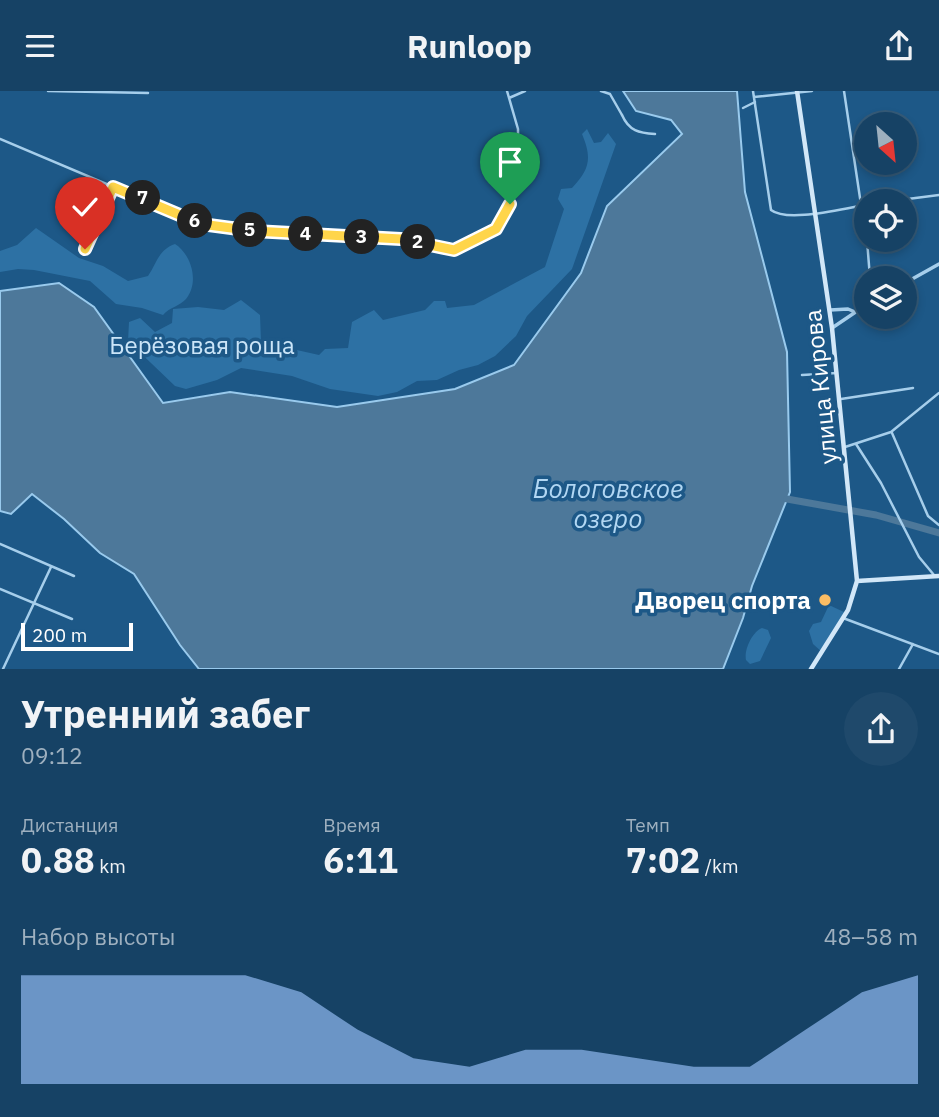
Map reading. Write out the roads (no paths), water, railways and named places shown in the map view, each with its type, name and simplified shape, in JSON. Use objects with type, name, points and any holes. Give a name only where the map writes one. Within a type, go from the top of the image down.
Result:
[{"type":"main road","name":"улица Кирова","points":[[797,92],[830,310],[858,580],[843,618],[811,669]]},
{"type":"main road","points":[[858,580],[937,575]]},
{"type":"street","points":[[48,91],[148,93]]},
{"type":"street","points":[[0,139],[201,224],[254,231],[401,239],[454,250],[496,229],[510,204],[518,164],[518,129],[507,91]]},
{"type":"street","points":[[509,98],[525,91]]},
{"type":"street","points":[[601,91],[610,94],[626,125],[639,133],[655,134]]},
{"type":"street","points":[[753,91],[771,210],[782,216],[854,206]]},
{"type":"street","points":[[743,108],[754,100],[812,91]]},
{"type":"street","points":[[844,91],[861,189]]},
{"type":"street","points":[[85,249],[113,187]]},
{"type":"street","points":[[917,198],[939,195]]},
{"type":"street","points":[[917,276],[939,264]]},
{"type":"street","points":[[830,310],[848,309],[854,312]]},
{"type":"street","points":[[832,328],[854,313]]},
{"type":"street","points":[[802,375],[837,373]]},
{"type":"street","points":[[840,399],[914,388]]},
{"type":"street","points":[[845,447],[891,432],[939,393]]},
{"type":"street","points":[[891,432],[928,516],[939,525]]},
{"type":"street","points":[[856,444],[881,483],[919,557],[937,575]]},
{"type":"street","points":[[0,544],[74,576]]},
{"type":"street","points":[[3,669],[51,567]]},
{"type":"street","points":[[0,589],[72,619]]},
{"type":"street","points":[[843,618],[939,654]]},
{"type":"street","points":[[899,669],[913,644]]},
{"type":"water","name":"Бологовское озеро","points":[[623,91],[737,91],[745,192],[787,352],[790,492],[752,586],[723,669],[199,669],[180,645],[134,574],[100,553],[32,494],[11,514],[0,511],[0,291],[59,283],[94,307],[163,403],[230,392],[337,407],[455,389],[514,365],[581,273],[607,206],[682,134],[671,120],[636,111]]},
{"type":"waterway","points":[[787,499],[876,515],[939,533]]},
{"type":"place","name":"Дворец спорта","points":[[825,600]]},
{"type":"park label","name":"Берёзовая роща","points":[[202,345]]}]
